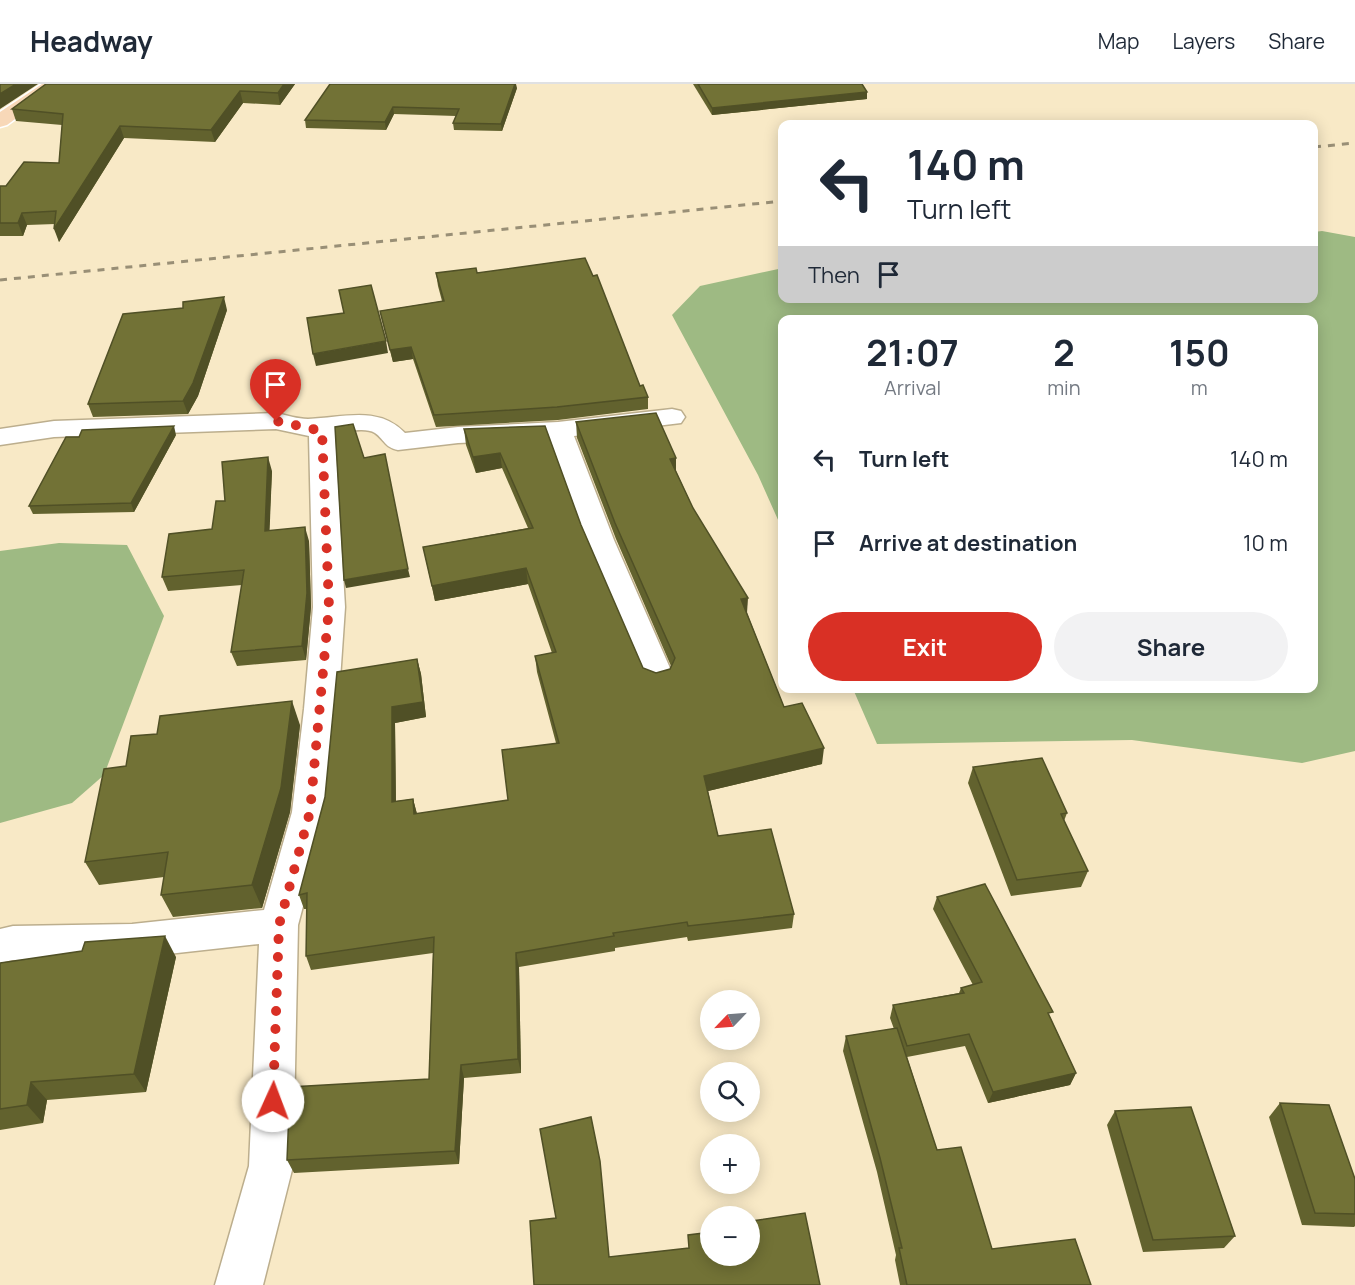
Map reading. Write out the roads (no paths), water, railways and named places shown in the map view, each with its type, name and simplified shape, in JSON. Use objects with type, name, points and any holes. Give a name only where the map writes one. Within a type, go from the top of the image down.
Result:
[{"type":"main road","points":[[0,121],[54,84]]},
{"type":"street","points":[[308,428],[364,422],[384,427],[398,442],[458,435],[558,430],[672,417]]},
{"type":"street","points":[[0,437],[54,429],[276,421],[322,431],[329,607],[310,812],[279,925],[271,1166],[239,1285]]},
{"type":"street","points":[[558,430],[599,540],[657,675]]},
{"type":"street","points":[[0,946],[13,943],[132,941],[279,925]]},
{"type":"railway","points":[[1318,147],[1355,143]]},
{"type":"railway","points":[[0,280],[778,202]]}]
